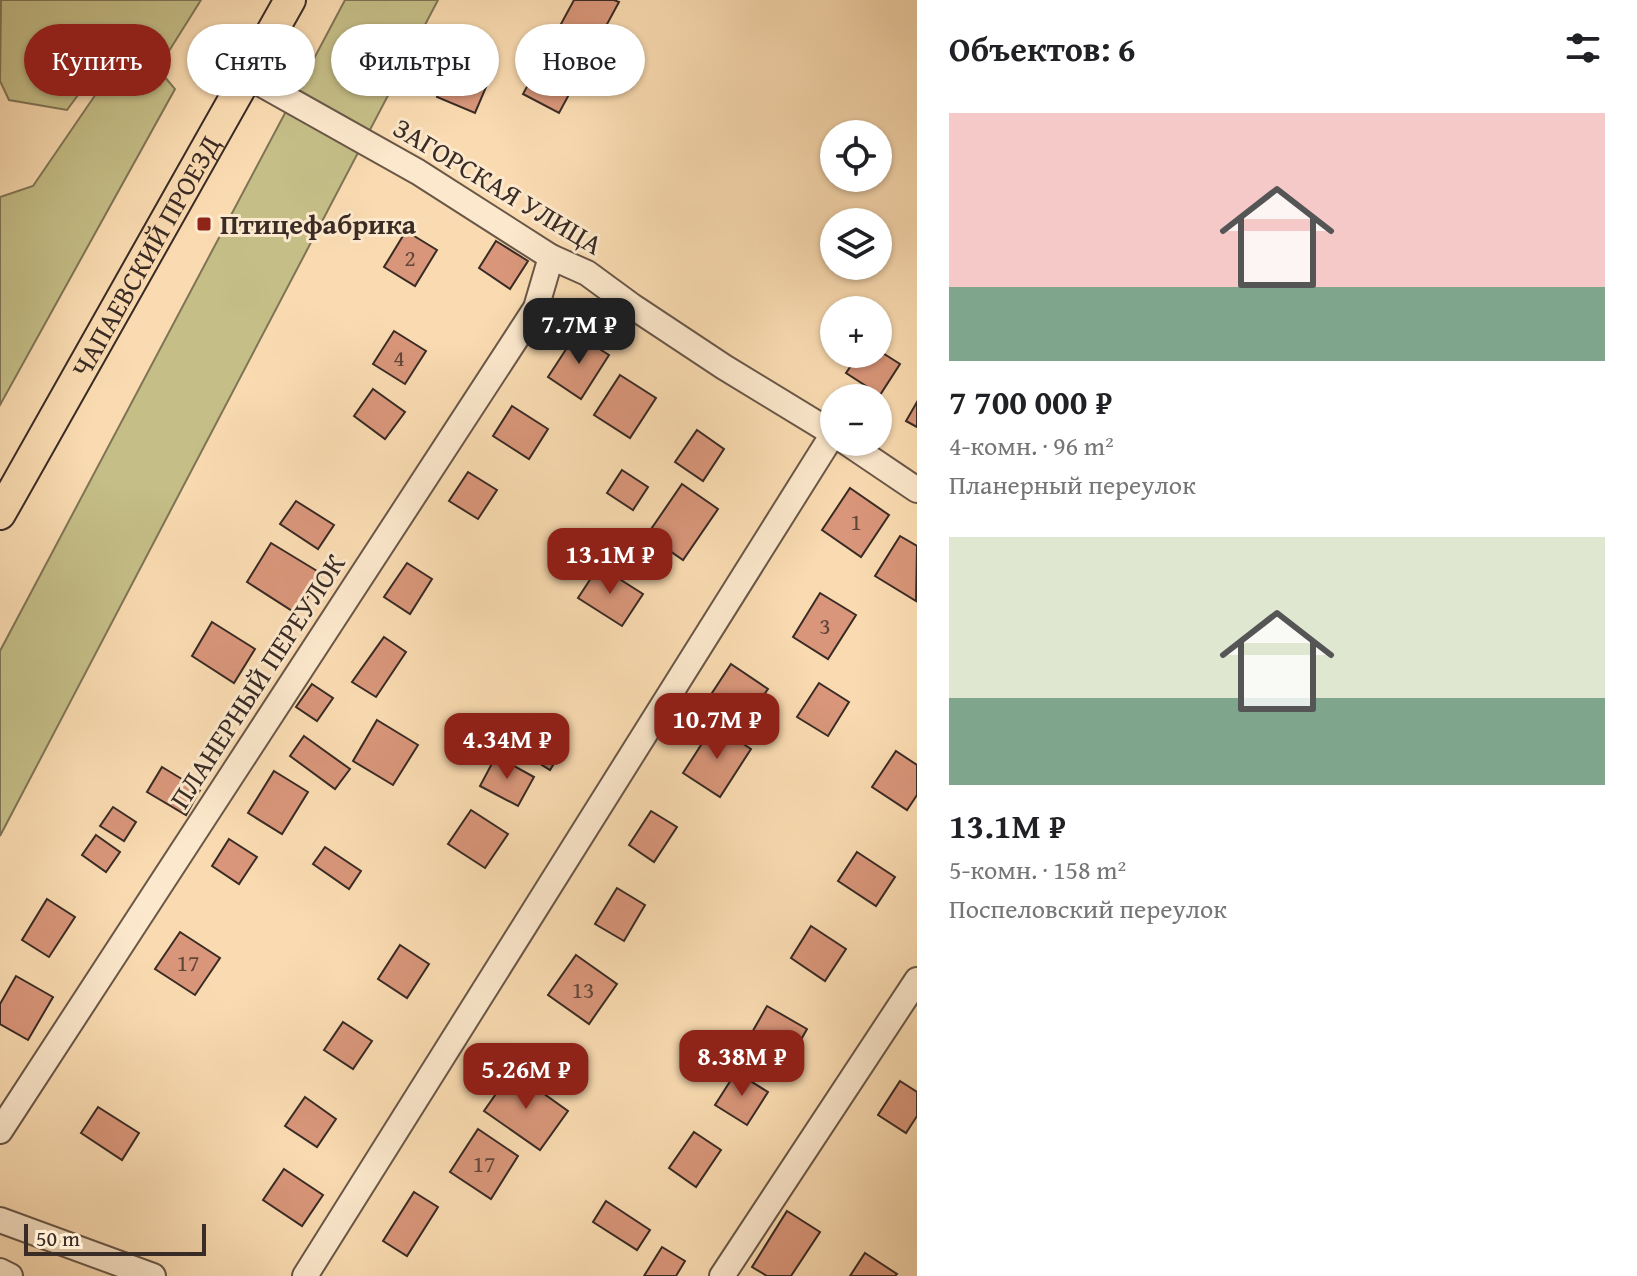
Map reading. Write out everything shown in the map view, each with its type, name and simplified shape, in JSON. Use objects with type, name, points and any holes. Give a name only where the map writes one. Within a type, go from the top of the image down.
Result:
[{"type":"main road","name":"ЧАПАЕВСКИЙ ПРОЕЗД","points":[[276,24],[290,0]]},
{"type":"main road","name":"ЧАПАЕВСКИЙ ПРОЕЗД","points":[[0,514],[236,96]]},
{"type":"street","name":"ЗАГОРСКАЯ УЛИЦА","points":[[283,96],[418,172],[551,257],[587,273],[685,341],[820,427]]},
{"type":"street","name":"ПЛАНЕРНЫЙ ПЕРЕУЛОК","points":[[0,1131],[536,308],[551,257]]},
{"type":"street","points":[[305,1276],[825,456]]},
{"type":"street","name":"ЗАГОРСКАЯ УЛИЦА","points":[[866,456],[917,490]]},
{"type":"street","points":[[722,1276],[917,980]]},
{"type":"street","points":[[0,1220],[153,1276]]},
{"type":"street","points":[[0,1271],[10,1276]]},
{"type":"shaded area","points":[[1,0],[201,0],[171,48],[171,24],[24,24],[24,96],[77,96],[67,110],[9,100],[0,81]]},
{"type":"shaded area","points":[[345,0],[438,0],[425,24],[332,24]]},
{"type":"shaded area","points":[[331,26],[331,96],[388,96],[0,836],[0,651],[294,96],[315,96],[315,57]]},
{"type":"shaded area","points":[[171,84],[175,89],[0,405],[0,197],[33,186],[95,96],[171,96]]},
{"type":"building","points":[[574,0],[619,2],[607,24],[561,24]]},
{"type":"building","points":[[437,96],[482,96],[475,113]]},
{"type":"building","points":[[527,96],[568,96],[559,113]]},
{"type":"building","points":[[406,231],[437,250],[415,286],[384,267]]},
{"type":"building","points":[[496,241],[528,261],[510,289],[479,268]]},
{"type":"building","points":[[394,331],[426,351],[405,384],[373,364]]},
{"type":"building","points":[[576,334],[609,355],[581,399],[548,377]]},
{"type":"building","points":[[892,359],[900,364],[887,384],[863,384],[846,373],[849,368],[892,368]]},
{"type":"building","points":[[620,375],[656,398],[630,438],[594,415]]},
{"type":"building","points":[[373,389],[405,412],[385,439],[354,416]]},
{"type":"building","points":[[917,402],[917,427],[906,421]]},
{"type":"building","points":[[512,406],[548,429],[529,459],[493,436]]},
{"type":"building","points":[[697,430],[724,449],[703,481],[675,462]]},
{"type":"building","points":[[622,470],[648,487],[633,510],[607,493]]},
{"type":"building","points":[[468,472],[497,490],[478,519],[449,501]]},
{"type":"building","points":[[682,484],[718,509],[683,560],[647,535]]},
{"type":"building","points":[[850,488],[889,515],[861,557],[822,530]]},
{"type":"building","points":[[296,501],[334,525],[318,549],[280,524]]},
{"type":"building","points":[[900,536],[917,546],[916,601],[875,576]]},
{"type":"building","points":[[271,543],[322,574],[297,614],[247,582]]},
{"type":"building","points":[[407,563],[432,579],[410,614],[384,597]]},
{"type":"building","points":[[599,566],[643,594],[622,626],[578,598]]},
{"type":"building","points":[[820,593],[856,615],[828,659],[793,637]]},
{"type":"building","points":[[212,622],[255,649],[234,683],[192,656]]},
{"type":"building","points":[[384,637],[406,652],[376,697],[352,682]]},
{"type":"building","points":[[731,664],[768,689],[748,717],[712,693]]},
{"type":"building","points":[[819,683],[849,702],[828,736],[797,717]]},
{"type":"building","points":[[312,684],[333,698],[317,721],[296,707]]},
{"type":"building","points":[[377,720],[418,745],[393,785],[353,761]]},
{"type":"building","points":[[714,725],[751,749],[720,797],[683,773]]},
{"type":"building","points":[[532,727],[564,747],[550,770],[518,750]]},
{"type":"building","points":[[304,736],[350,769],[335,789],[290,756]]},
{"type":"building","points":[[896,751],[917,765],[917,795],[907,810],[872,787]]},
{"type":"building","points":[[496,756],[534,777],[518,806],[480,786]]},
{"type":"building","points":[[162,767],[200,790],[186,815],[147,792]]},
{"type":"building","points":[[274,771],[308,792],[282,834],[248,813]]},
{"type":"building","points":[[113,807],[136,822],[124,841],[100,826]]},
{"type":"building","points":[[471,810],[508,834],[485,868],[448,844]]},
{"type":"building","points":[[651,811],[677,827],[654,862],[629,845]]},
{"type":"building","points":[[96,835],[120,852],[106,872],[82,855]]},
{"type":"building","points":[[229,839],[257,857],[239,884],[212,866]]},
{"type":"building","points":[[325,847],[361,871],[349,889],[313,864]]},
{"type":"building","points":[[857,852],[895,877],[876,906],[838,881]]},
{"type":"building","points":[[617,888],[645,905],[624,941],[595,924]]},
{"type":"building","points":[[47,899],[75,917],[49,957],[22,940]]},
{"type":"building","points":[[811,926],[846,949],[825,981],[791,958]]},
{"type":"building","points":[[180,932],[220,958],[195,995],[155,969]]},
{"type":"building","points":[[400,945],[429,964],[407,998],[378,979]]},
{"type":"building","points":[[576,955],[617,984],[589,1024],[548,995]]},
{"type":"building","points":[[16,976],[53,997],[28,1040],[0,1024],[0,1004]]},
{"type":"building","points":[[767,1006],[807,1029],[786,1066],[746,1043]]},
{"type":"building","points":[[343,1022],[372,1041],[353,1069],[324,1050]]},
{"type":"building","points":[[512,1071],[568,1111],[540,1150],[484,1111]]},
{"type":"building","points":[[736,1072],[768,1092],[747,1125],[715,1105]]},
{"type":"building","points":[[900,1081],[917,1092],[917,1116],[906,1133],[878,1115]]},
{"type":"building","points":[[305,1097],[336,1119],[317,1147],[285,1126]]},
{"type":"building","points":[[98,1107],[139,1133],[122,1160],[81,1133]]},
{"type":"building","points":[[478,1129],[518,1156],[491,1199],[450,1172]]},
{"type":"building","points":[[694,1132],[721,1150],[696,1187],[669,1168]]},
{"type":"building","points":[[284,1169],[323,1195],[302,1226],[263,1200]]},
{"type":"building","points":[[414,1192],[438,1207],[407,1256],[383,1241]]},
{"type":"building","points":[[606,1201],[650,1230],[637,1250],[593,1222]]},
{"type":"building","points":[[787,1211],[820,1232],[791,1276],[767,1276],[752,1267]]},
{"type":"building","points":[[662,1247],[685,1261],[676,1276],[644,1276]]},
{"type":"building","points":[[865,1253],[897,1274],[850,1276]]},
{"type":"place","name":"Птицефабрика","points":[[204,224]]}]
